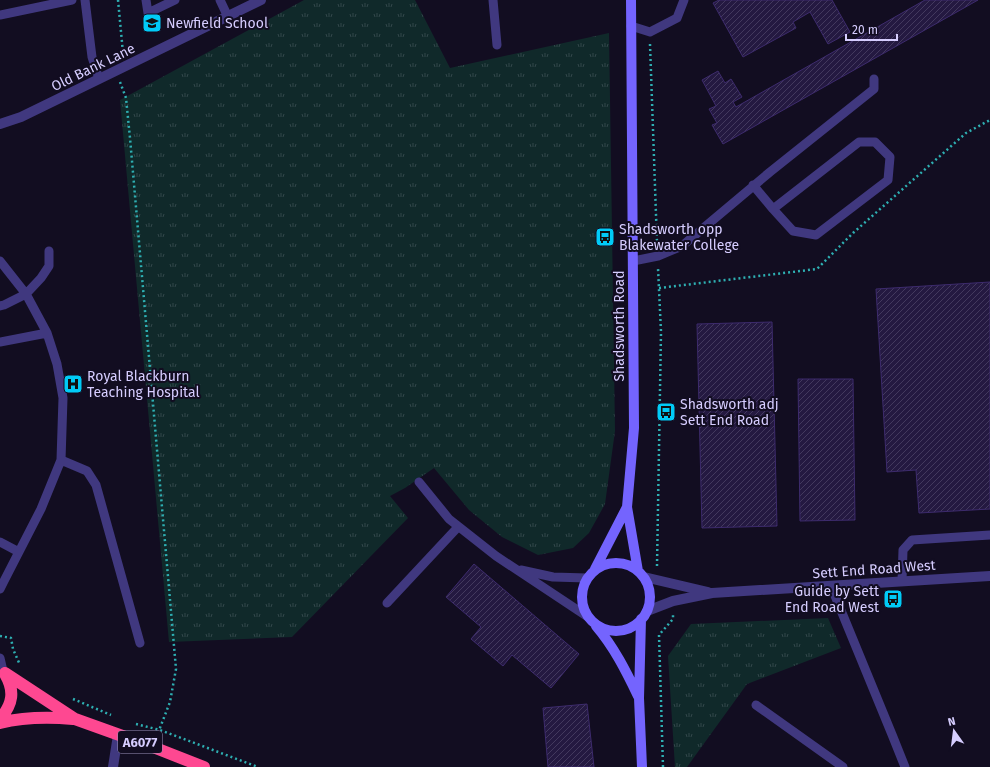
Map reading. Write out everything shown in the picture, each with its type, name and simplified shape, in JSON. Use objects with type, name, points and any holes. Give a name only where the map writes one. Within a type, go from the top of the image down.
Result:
[{"type":"highway","points":[[0,719],[11,703],[12,692],[10,682],[3,671]]},
{"type":"highway","name":"A6077","points":[[3,671],[74,719],[204,767]]},
{"type":"highway","name":"A6077","points":[[0,723],[50,717],[74,719]]},
{"type":"main road","name":"Shadsworth Road","points":[[631,0],[634,428],[626,507],[641,574],[649,588],[650,600],[644,615],[639,698],[642,767]]},
{"type":"main road","name":"Shadsworth Road","points":[[626,507],[595,569],[587,578],[583,587],[582,598],[583,608],[606,637],[616,653],[639,698]]},
{"type":"main road","name":"Shadsworth Road","points":[[595,569],[605,564],[617,562],[628,565],[641,574]]},
{"type":"main road","points":[[591,620],[602,628],[623,630],[633,626],[644,615]]},
{"type":"street","name":"Old Bank Lane","points":[[0,124],[21,117],[261,0]]},
{"type":"street","name":"Sett End Road West","points":[[641,574],[673,584],[712,593]]},
{"type":"street","name":"Sett End Road West","points":[[644,615],[673,601],[712,593],[990,576]]},
{"type":"street","points":[[113,767],[118,735]]},
{"type":"lane","points":[[0,15],[72,0]]},
{"type":"lane","points":[[84,0],[92,57],[99,79]]},
{"type":"lane","points":[[146,0],[148,13],[175,0]]},
{"type":"lane","points":[[220,0],[228,17]]},
{"type":"lane","points":[[493,0],[497,45]]},
{"type":"lane","points":[[631,26],[650,32],[677,18],[684,0]]},
{"type":"lane","points":[[633,261],[658,256],[682,246],[753,185],[874,89],[874,79]]},
{"type":"lane","points":[[753,185],[773,209],[793,231],[816,235],[888,180],[890,157],[875,142],[859,142],[773,209]]},
{"type":"lane","points":[[0,306],[26,294],[41,278],[49,266],[49,251]]},
{"type":"lane","points":[[0,261],[26,294],[47,333],[56,364],[63,398],[61,460],[41,508],[0,590]]},
{"type":"lane","points":[[0,342],[47,333]]},
{"type":"lane","points":[[61,460],[87,471],[96,485],[140,643]]},
{"type":"lane","points":[[419,482],[449,519],[458,527],[496,556],[591,620]]},
{"type":"lane","points":[[387,603],[458,527]]},
{"type":"lane","points":[[902,581],[904,550],[912,540],[990,534]]},
{"type":"lane","points":[[0,542],[19,552]]},
{"type":"lane","points":[[516,569],[553,577],[587,578]]},
{"type":"lane","points":[[831,586],[905,767]]},
{"type":"lane","points":[[0,658],[3,671]]},
{"type":"lane","points":[[756,705],[843,767]]},
{"type":"path","points":[[118,0],[125,67]]},
{"type":"path","points":[[650,32],[660,332],[656,566],[673,574],[673,584]]},
{"type":"path","points":[[115,72],[126,98],[176,669],[170,702],[160,730]]},
{"type":"path","points":[[663,767],[659,635],[673,619],[673,601]]},
{"type":"path","points":[[0,636],[11,638],[16,658],[23,670]]},
{"type":"path","points":[[67,696],[114,716]]},
{"type":"path","points":[[133,723],[160,730],[258,767]]},
{"type":"green space","points":[[304,0],[415,0],[450,68],[609,33],[615,431],[605,504],[589,533],[573,548],[538,555],[502,537],[469,510],[434,468],[405,488],[390,496],[408,518],[292,637],[169,642],[120,100]]},
{"type":"green space","points":[[828,618],[841,648],[747,684],[687,767],[675,767],[668,656],[691,624]]},
{"type":"building","points":[[719,0],[832,0],[850,32],[828,44],[810,12],[793,22],[796,28],[743,57],[713,3]]},
{"type":"building","points":[[925,0],[978,0],[723,144],[712,125],[717,123],[709,109],[716,106],[702,80],[718,71],[725,83],[731,79],[742,97],[733,102],[736,107]]},
{"type":"building","points":[[990,282],[990,509],[919,513],[916,470],[887,472],[876,289]]},
{"type":"building","points":[[772,322],[777,526],[702,528],[697,324]]},
{"type":"building","points":[[798,379],[853,379],[855,520],[800,521]]},
{"type":"building","points":[[474,564],[579,654],[551,688],[512,655],[503,666],[471,639],[481,627],[446,597]]},
{"type":"building","points":[[587,704],[594,767],[548,767],[543,708]]},
{"type":"place","name":"Newfield School","points":[[152,23]]},
{"type":"place","name":"Shadsworth opp Blakewater College","points":[[605,237]]},
{"type":"place","name":"Royal Blackburn Teaching Hospital","points":[[73,384]]},
{"type":"place","name":"Shadsworth adj Sett End Road","points":[[666,412]]},
{"type":"place","name":"Guide by Sett End Road West","points":[[893,599]]}]
